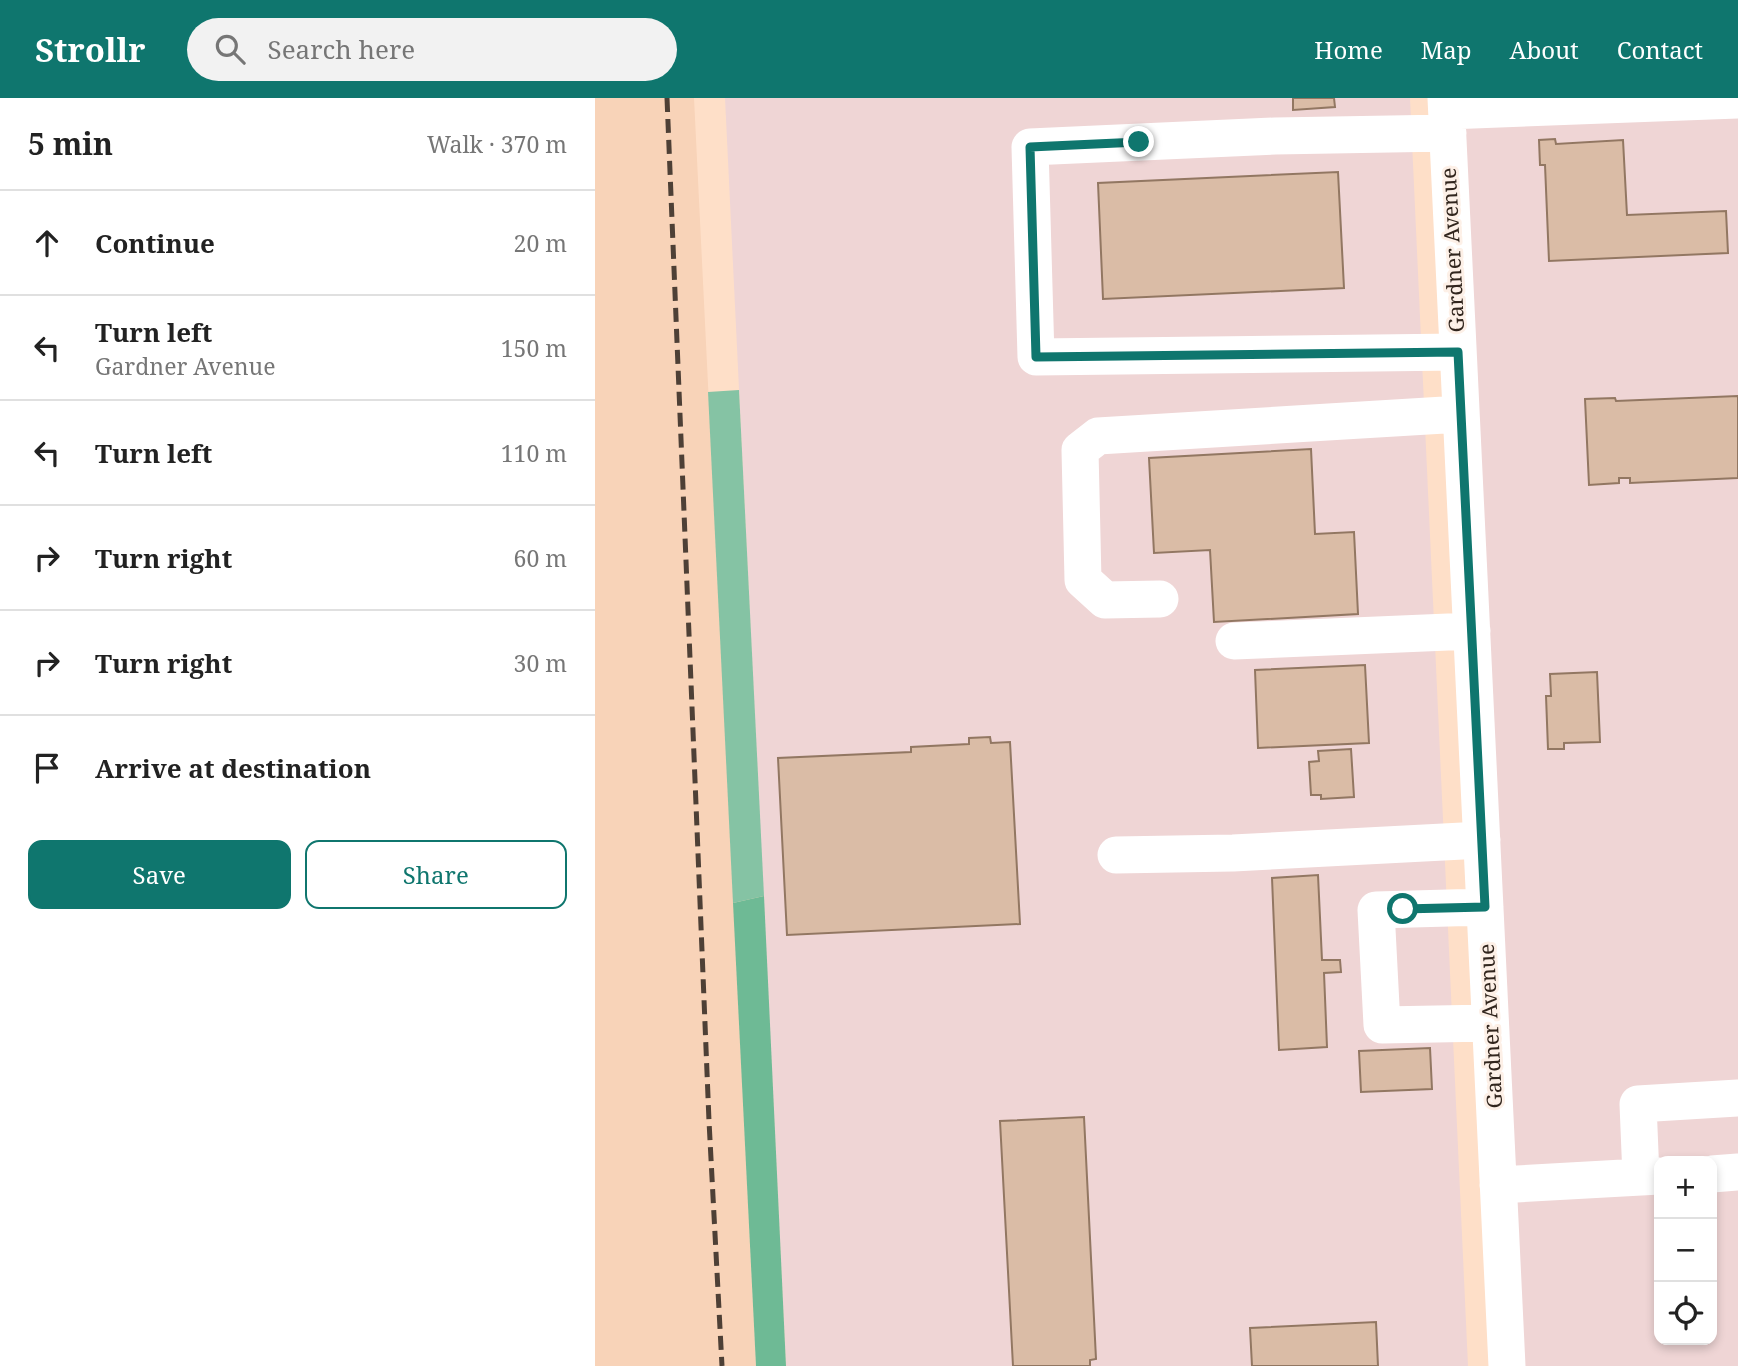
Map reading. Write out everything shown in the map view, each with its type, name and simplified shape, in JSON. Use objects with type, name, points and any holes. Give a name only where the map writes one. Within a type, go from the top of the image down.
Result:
[{"type":"street","points":[[1458,352],[1036,357],[1030,147],[1275,136],[1517,103],[1738,100]]},
{"type":"street","name":"Gardner Avenue","points":[[1447,114],[1507,1366]]},
{"type":"street","points":[[1160,599],[1105,600],[1083,580],[1080,450],[1098,436],[1461,414]]},
{"type":"street","points":[[1234,641],[1472,631]]},
{"type":"street","points":[[1116,855],[1233,853],[1482,840]]},
{"type":"street","points":[[1485,907],[1376,910],[1382,1025],[1490,1023]]},
{"type":"street","points":[[1498,1185],[1650,1177],[1638,1104],[1738,1098]]},
{"type":"street","points":[[1717,1174],[1738,1172]]},
{"type":"shaded area","points":[[595,98],[694,98],[756,1366],[595,1366]]},
{"type":"shaded area","points":[[725,98],[1410,98],[1468,1366],[786,1366]]},
{"type":"shaded area","points":[[1464,98],[1738,98],[1738,1366],[1521,1366]]},
{"type":"green space","points":[[739,390],[764,896],[733,903],[708,392]]},
{"type":"green space","points":[[764,896],[786,1366],[756,1366],[733,903]]},
{"type":"building","points":[[1293,98],[1334,98],[1335,107],[1293,110]]},
{"type":"building","points":[[1555,139],[1556,144],[1623,140],[1627,215],[1726,211],[1728,253],[1549,261],[1545,165],[1540,165],[1539,140]]},
{"type":"building","points":[[1338,172],[1344,288],[1103,299],[1098,183]]},
{"type":"building","points":[[1738,396],[1738,478],[1630,483],[1630,478],[1619,478],[1619,483],[1589,485],[1585,399],[1615,398],[1616,401]]},
{"type":"building","points":[[1311,449],[1315,534],[1354,532],[1358,614],[1214,622],[1210,550],[1154,553],[1149,458]]},
{"type":"building","points":[[1365,665],[1369,743],[1258,748],[1255,670]]},
{"type":"building","points":[[1597,672],[1600,742],[1564,743],[1564,749],[1548,749],[1546,696],[1551,696],[1550,674]]},
{"type":"building","points":[[990,737],[991,743],[1010,742],[1020,924],[787,935],[778,758],[911,752],[911,747],[969,744],[969,738]]},
{"type":"building","points":[[1351,749],[1354,797],[1321,799],[1321,795],[1311,795],[1309,762],[1319,761],[1318,751]]},
{"type":"building","points":[[1318,875],[1322,960],[1340,960],[1341,972],[1324,973],[1327,1047],[1279,1050],[1272,878]]},
{"type":"building","points":[[1430,1048],[1432,1089],[1361,1092],[1359,1051]]},
{"type":"building","points":[[1084,1117],[1096,1359],[1090,1360],[1090,1366],[1013,1366],[1000,1121]]},
{"type":"building","points":[[1376,1322],[1378,1366],[1252,1366],[1250,1328]]},
{"type":"railway","points":[[667,98],[709,1121],[722,1366]]},
{"type":"route","points":[[1139,142],[1030,147],[1036,357],[1458,352],[1485,907],[1403,909]]}]
